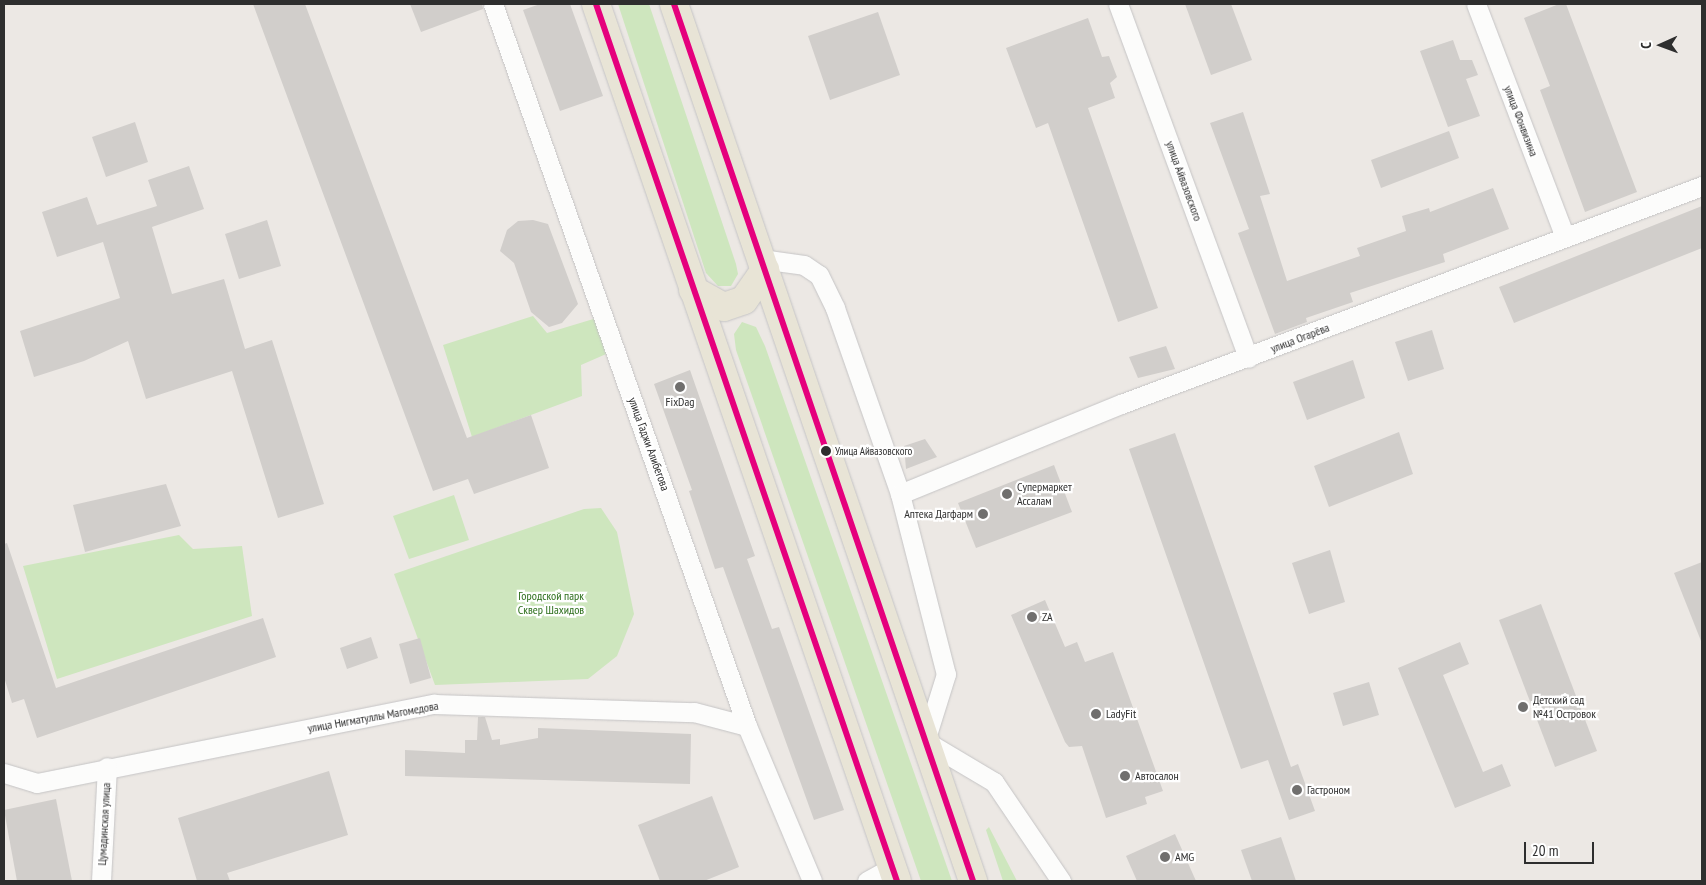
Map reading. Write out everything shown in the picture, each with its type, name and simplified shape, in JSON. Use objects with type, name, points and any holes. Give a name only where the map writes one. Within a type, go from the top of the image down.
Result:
[{"type":"main road","points":[[596,4],[894,874]]},
{"type":"main road","points":[[674,4],[973,881]]},
{"type":"main road","points":[[693,290],[724,306],[744,300],[763,264]]},
{"type":"street","name":"улица Гаджи Алибегова","points":[[493,4],[747,726],[812,881]]},
{"type":"street","name":"улица Айвазовского","points":[[1118,4],[1248,358]]},
{"type":"street","name":"улица Фонвизина","points":[[1476,4],[1565,238]]},
{"type":"street","name":"улица Огарёва","points":[[900,494],[1248,358],[1702,186]]},
{"type":"street","points":[[763,264],[804,265],[819,275],[835,308],[900,494],[946,674],[925,741],[994,782],[1061,881]]},
{"type":"street","name":"улица Нигматуллы Магомедова","points":[[4,773],[36,783],[108,767],[434,704],[694,712],[747,726]]},
{"type":"street","name":"Цумадинская улица","points":[[101,881],[108,767]]},
{"type":"street","points":[[867,881],[894,874]]},
{"type":"green space","points":[[618,4],[649,4],[736,264],[738,274],[731,286],[718,286],[706,273]]},
{"type":"green space","points":[[533,316],[547,333],[600,317],[613,351],[581,365],[582,396],[472,437],[443,345]]},
{"type":"green space","points":[[742,322],[756,327],[765,346],[952,881],[921,881],[736,350],[734,334]]},
{"type":"green space","points":[[454,495],[469,540],[409,559],[393,516]]},
{"type":"green space","name":"Городской парк Сквер Шахидов","points":[[601,508],[617,532],[634,614],[617,656],[588,679],[435,685],[394,574],[584,509]]},
{"type":"green space","points":[[179,535],[193,549],[242,546],[252,616],[57,679],[23,566]]},
{"type":"green space","points":[[989,827],[1017,881],[1003,881],[986,830]]},
{"type":"building","points":[[253,4],[305,4],[467,438],[531,415],[549,468],[474,494],[468,479],[433,491]]},
{"type":"building","points":[[410,4],[482,4],[483,9],[421,32]]},
{"type":"building","points":[[540,4],[570,4],[603,96],[560,111],[523,10]]},
{"type":"building","points":[[1185,4],[1231,4],[1252,60],[1211,75]]},
{"type":"building","points":[[1559,4],[1566,4],[1637,192],[1585,212],[1540,90],[1550,86],[1524,18]]},
{"type":"building","points":[[878,12],[900,75],[830,100],[808,36]]},
{"type":"building","points":[[1088,18],[1102,57],[1109,56],[1117,77],[1110,83],[1115,98],[1088,108],[1158,308],[1118,322],[1048,123],[1036,128],[1006,48]]},
{"type":"building","points":[[1453,40],[1460,60],[1472,60],[1478,75],[1466,79],[1480,116],[1448,127],[1420,51]]},
{"type":"building","points":[[1243,112],[1270,194],[1260,196],[1287,281],[1360,256],[1357,248],[1406,231],[1402,216],[1429,208],[1430,212],[1493,188],[1509,229],[1443,254],[1445,262],[1350,293],[1353,302],[1306,318],[1307,322],[1275,334],[1238,233],[1249,229],[1210,123]]},
{"type":"building","points":[[135,122],[148,162],[106,177],[92,137]]},
{"type":"building","points":[[1449,131],[1459,158],[1381,188],[1371,160]]},
{"type":"building","points":[[189,166],[204,209],[152,227],[172,294],[224,279],[245,349],[272,340],[324,504],[278,518],[232,371],[146,399],[128,341],[84,361],[34,377],[20,331],[120,298],[103,242],[57,257],[42,212],[87,197],[97,225],[157,206],[148,180]]},
{"type":"building","points":[[1702,206],[1702,248],[1514,323],[1499,287]]},
{"type":"building","points":[[267,220],[281,266],[239,279],[225,234]]},
{"type":"building","points":[[533,220],[548,224],[578,304],[562,323],[549,327],[531,312],[514,263],[500,251],[507,230],[518,221]]},
{"type":"building","points":[[1432,330],[1444,369],[1408,381],[1395,342]]},
{"type":"building","points":[[1166,346],[1175,369],[1138,378],[1129,357]]},
{"type":"building","points":[[1353,360],[1365,398],[1307,420],[1293,382]]},
{"type":"building","points":[[690,370],[755,556],[747,559],[772,629],[779,627],[844,810],[814,820],[723,567],[715,569],[689,491],[692,490],[654,384]]},
{"type":"building","points":[[1399,432],[1413,474],[1329,507],[1314,466]]},
{"type":"building","points":[[1175,433],[1291,767],[1298,764],[1315,811],[1289,820],[1268,760],[1241,769],[1129,449]]},
{"type":"building","points":[[925,439],[937,457],[906,469],[904,446]]},
{"type":"building","points":[[1054,465],[1072,512],[976,548],[958,503]]},
{"type":"building","points":[[166,484],[181,526],[85,552],[73,505]]},
{"type":"building","points":[[7,543],[56,688],[263,618],[276,657],[37,738],[24,699],[12,703],[4,677],[4,544]]},
{"type":"building","points":[[1330,550],[1345,602],[1309,614],[1292,563]]},
{"type":"building","points":[[1702,562],[1702,641],[1701,641],[1674,573]]},
{"type":"building","points":[[1045,600],[1065,647],[1077,642],[1085,662],[1113,652],[1163,791],[1145,797],[1147,804],[1106,818],[1082,746],[1069,747],[1065,742],[1011,615]]},
{"type":"building","points":[[1541,604],[1597,751],[1555,767],[1499,620]]},
{"type":"building","points":[[371,637],[378,658],[347,669],[340,648]]},
{"type":"building","points":[[420,638],[431,678],[410,684],[399,644]]},
{"type":"building","points":[[1460,642],[1469,664],[1443,675],[1483,772],[1502,764],[1511,786],[1455,808],[1398,668]]},
{"type":"building","points":[[1369,682],[1379,715],[1343,726],[1333,693]]},
{"type":"building","points":[[478,717],[485,717],[492,740],[500,739],[500,745],[538,738],[538,728],[691,734],[690,784],[405,776],[405,750],[465,753],[465,740],[477,740]]},
{"type":"building","points":[[329,771],[348,835],[227,873],[230,881],[197,881],[178,818]]},
{"type":"building","points":[[712,796],[739,867],[704,881],[660,881],[638,825]]},
{"type":"building","points":[[56,799],[72,881],[17,881],[4,810]]},
{"type":"building","name":"AMG","points":[[1175,834],[1196,881],[1137,881],[1126,856]]},
{"type":"building","points":[[1281,837],[1296,881],[1252,881],[1241,850]]},
{"type":"transit line","points":[[596,4],[897,881]]},
{"type":"transit line","points":[[674,4],[973,881]]},
{"type":"place","name":"FixDag","points":[[680,387]]},
{"type":"place","name":"Улица Айвазовского","points":[[826,451]]},
{"type":"place","name":"Супермаркет Ассалам","points":[[1007,494]]},
{"type":"place","name":"Аптека Дагфарм","points":[[983,514]]},
{"type":"place","name":"ZA","points":[[1032,617]]},
{"type":"place","name":"Детский сад №41 Островок","points":[[1523,707]]},
{"type":"place","name":"LadyFit","points":[[1096,714]]},
{"type":"place","name":"Автосалон","points":[[1125,776]]},
{"type":"place","name":"Гастроном","points":[[1297,790]]},
{"type":"place","name":"AMG","points":[[1165,857]]}]
